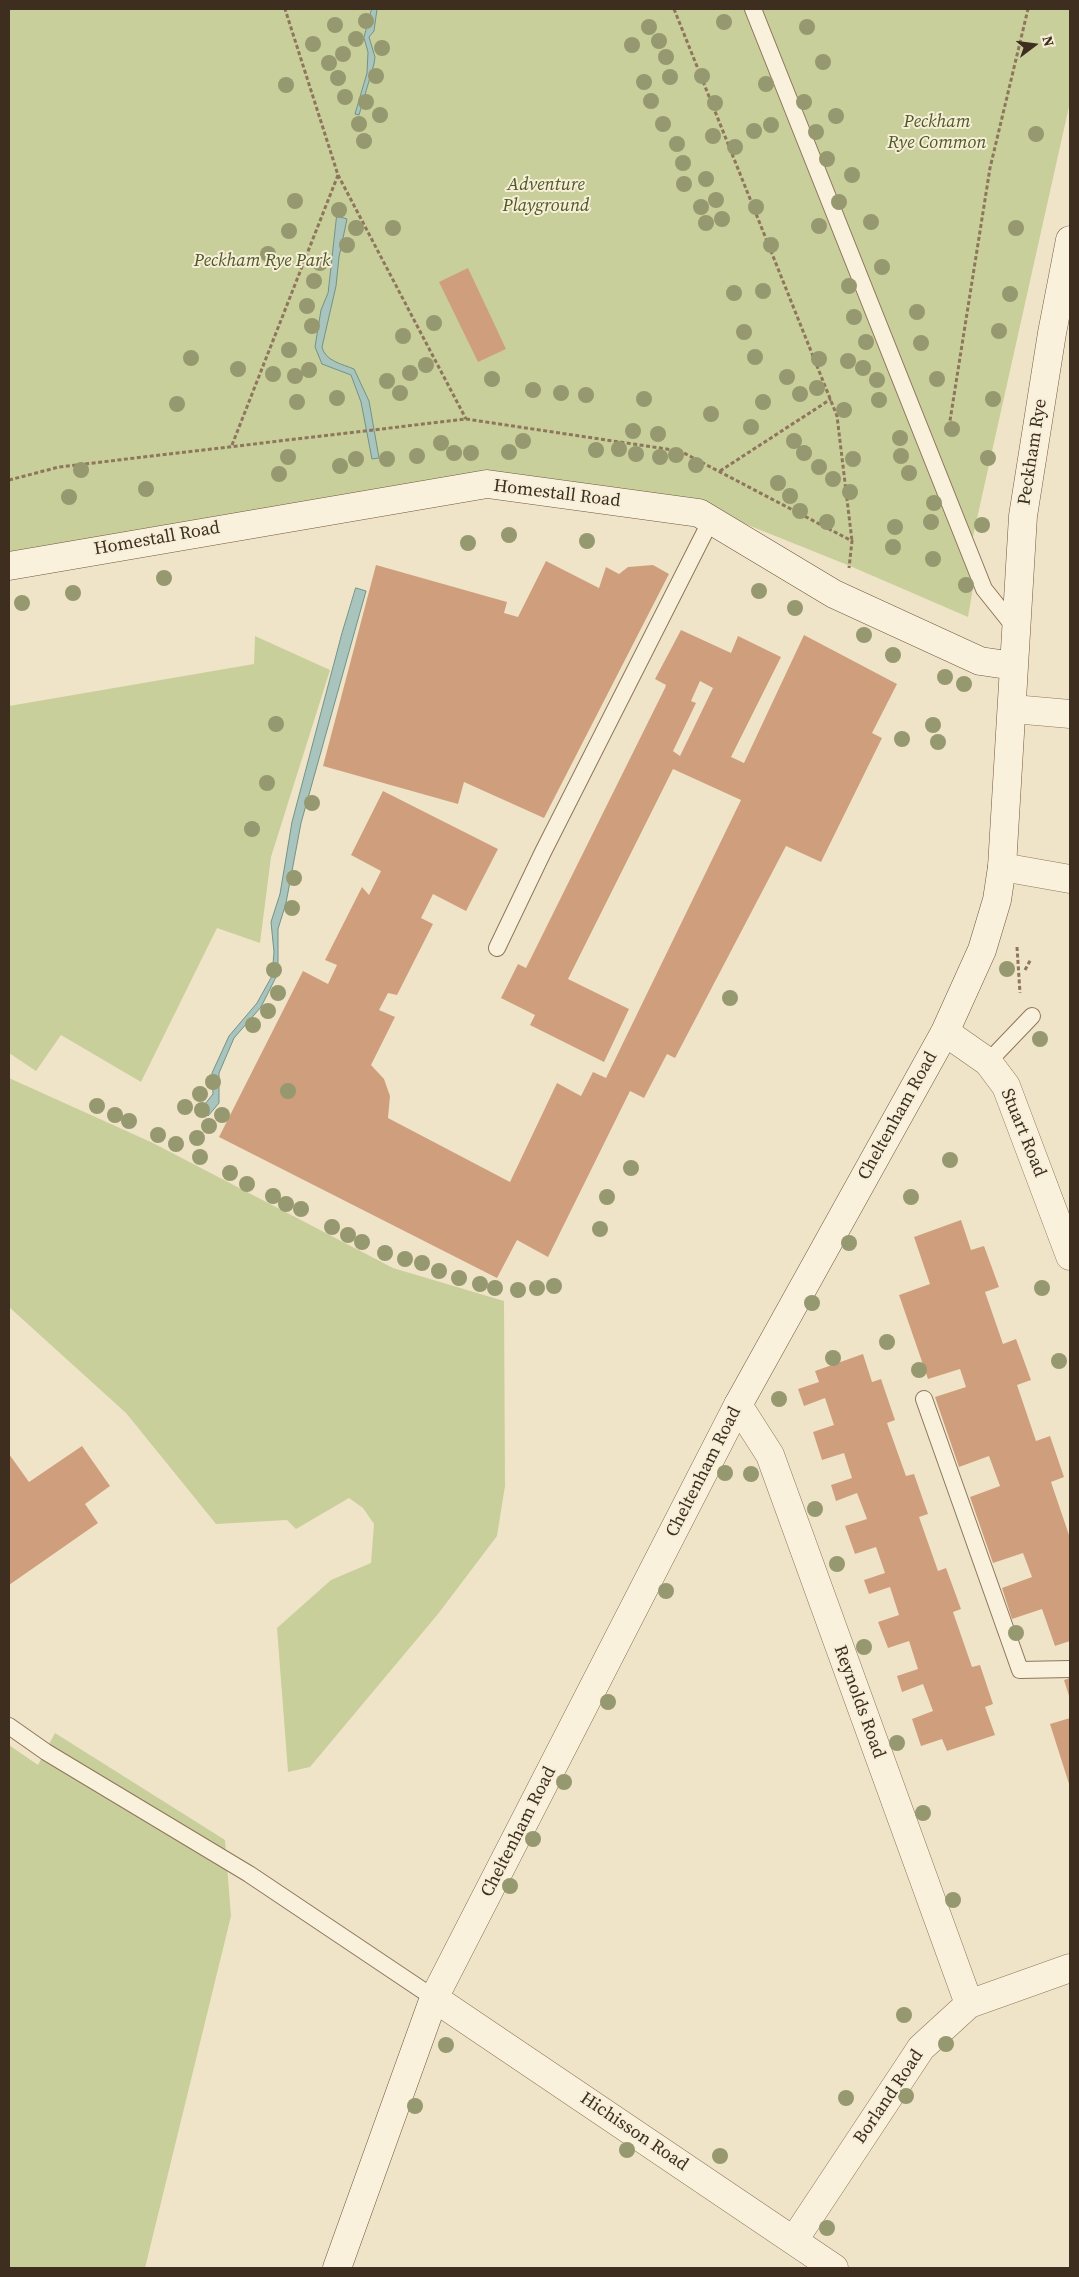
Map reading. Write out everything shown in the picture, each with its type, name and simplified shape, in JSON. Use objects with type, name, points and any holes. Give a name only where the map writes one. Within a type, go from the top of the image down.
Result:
[{"type":"street","name":"Peckham Rye","points":[[1014,666],[1023,516],[1064,300],[1070,240]]},
{"type":"street","name":"Homestall Road","points":[[9,566],[487,484],[699,513],[834,594],[980,661],[1014,666]]},
{"type":"street","name":"Cheltenham Road","points":[[337,2268],[434,1998],[738,1405],[945,1032],[982,950],[997,900],[1002,867],[1013,709],[1014,666]]},
{"type":"street","points":[[1013,709],[1070,714]]},
{"type":"street","points":[[1002,867],[1070,879]]},
{"type":"street","name":"Stuart Road","points":[[945,1032],[988,1062],[1006,1086],[1069,1246]]},
{"type":"street","name":"Reynolds Road","points":[[738,1405],[770,1455],[969,2004]]},
{"type":"street","name":"Borland Road","points":[[794,2240],[921,2048],[969,2004],[1070,1968]]},
{"type":"street","name":"Hichisson Road","points":[[434,1998],[834,2268]]},
{"type":"lane","points":[[753,9],[984,589],[1016,629]]},
{"type":"lane","points":[[497,948],[543,852],[711,520]]},
{"type":"lane","points":[[988,1062],[1032,1016]]},
{"type":"lane","points":[[924,1399],[1020,1670],[1070,1669]]},
{"type":"lane","points":[[9,1726],[46,1752],[249,1874],[434,1998]]},
{"type":"path","points":[[285,9],[338,175],[466,419]]},
{"type":"path","points":[[674,9],[837,416],[852,541]]},
{"type":"path","points":[[948,431],[990,168],[1028,9]]},
{"type":"path","points":[[232,445],[338,175]]},
{"type":"path","points":[[719,472],[831,399]]},
{"type":"path","points":[[1017,950],[1020,978]]},
{"type":"path","points":[[1025,970],[1031,959]]},
{"type":"green space","name":"Peckham Rye Park","points":[[9,9],[1070,9],[1070,102],[972,541],[974,582],[968,617],[850,566],[703,507],[485,481],[9,560]]},
{"type":"green space","points":[[255,636],[330,670],[271,857],[260,943],[217,928],[141,1082],[61,1035],[36,1071],[9,1053],[9,706],[254,664]]},
{"type":"green space","points":[[9,1078],[153,1143],[393,1268],[504,1301],[505,1486],[497,1536],[438,1614],[310,1767],[288,1772],[277,1628],[331,1580],[371,1563],[374,1524],[363,1508],[349,1498],[296,1529],[287,1520],[216,1524],[126,1413],[9,1307]]},
{"type":"green space","points":[[55,1733],[225,1840],[231,1916],[145,2268],[9,2268],[9,1745],[38,1765]]},
{"type":"water","points":[[372,9],[377,9],[374,31],[369,37],[375,57],[359,115],[355,114],[367,73],[368,52],[364,38]]},
{"type":"water","points":[[337,216],[347,219],[339,257],[336,286],[322,347],[330,359],[354,369],[369,401],[379,458],[372,459],[361,402],[351,375],[322,364],[315,347],[321,310],[328,293]]},
{"type":"water","points":[[356,588],[366,591],[301,823],[286,903],[278,929],[278,973],[261,1007],[234,1038],[219,1073],[219,1103],[208,1116],[201,1109],[213,1094],[212,1073],[229,1036],[257,1003],[272,976],[274,952],[271,922],[280,894],[292,822],[342,633]]},
{"type":"building","points":[[468,268],[506,349],[478,362],[439,282]]},
{"type":"building","points":[[546,561],[599,588],[606,567],[619,574],[628,567],[653,565],[669,574],[544,818],[464,782],[458,804],[323,766],[376,565],[507,602],[504,613],[518,617]]},
{"type":"building","points":[[681,630],[731,653],[738,636],[781,657],[731,757],[744,763],[804,635],[897,684],[872,733],[882,738],[821,862],[786,846],[675,1058],[667,1054],[644,1098],[630,1091],[548,1257],[517,1240],[497,1278],[219,1137],[303,971],[328,984],[337,965],[325,960],[362,887],[369,895],[381,871],[351,855],[383,791],[498,849],[466,911],[433,894],[421,918],[433,924],[397,995],[388,993],[379,1010],[395,1017],[371,1065],[384,1079],[390,1096],[388,1118],[510,1182],[557,1083],[581,1096],[593,1072],[606,1078],[741,800],[673,769],[568,979],[629,1009],[604,1062],[530,1025],[535,1015],[501,998],[518,964],[526,968],[665,688],[666,685],[655,679]],"holes":[[[700,681],[713,688],[680,756],[673,751],[696,703],[691,701]]]},
{"type":"building","points":[[961,1220],[971,1250],[984,1246],[999,1287],[985,1292],[1003,1344],[1016,1339],[1031,1380],[1017,1385],[1036,1441],[1050,1436],[1064,1477],[1051,1482],[1070,1534],[1070,1641],[1055,1646],[1042,1609],[1012,1619],[1002,1588],[1032,1577],[1023,1553],[993,1563],[970,1497],[1000,1486],[989,1456],[959,1467],[935,1397],[966,1387],[960,1369],[928,1379],[899,1295],[930,1284],[914,1237]]},
{"type":"building","points":[[863,1354],[872,1382],[881,1379],[895,1420],[887,1423],[906,1476],[914,1474],[928,1514],[919,1517],[938,1571],[946,1568],[961,1609],[953,1612],[972,1667],[980,1665],[993,1704],[985,1707],[995,1735],[947,1751],[942,1739],[921,1746],[912,1719],[933,1711],[923,1684],[902,1692],[897,1676],[918,1669],[909,1641],[888,1648],[878,1622],[899,1615],[890,1587],[869,1594],[864,1580],[885,1573],[876,1547],[855,1554],[845,1526],[867,1519],[857,1493],[836,1501],[831,1485],[852,1478],[844,1453],[822,1460],[813,1432],[834,1425],[825,1398],[804,1406],[798,1389],[819,1382],[815,1371]]},
{"type":"building","points":[[82,1446],[110,1486],[85,1504],[98,1523],[9,1585],[9,1454],[29,1482]]},
{"type":"building","points":[[1070,1678],[1070,1699],[1064,1680]]},
{"type":"building","points":[[1070,1718],[1070,1787],[1050,1724]]},
{"type":"park label","name":"Peckham Rye Common","points":[[937,132]]},
{"type":"park label","name":"Adventure Playground","points":[[546,195]]}]
